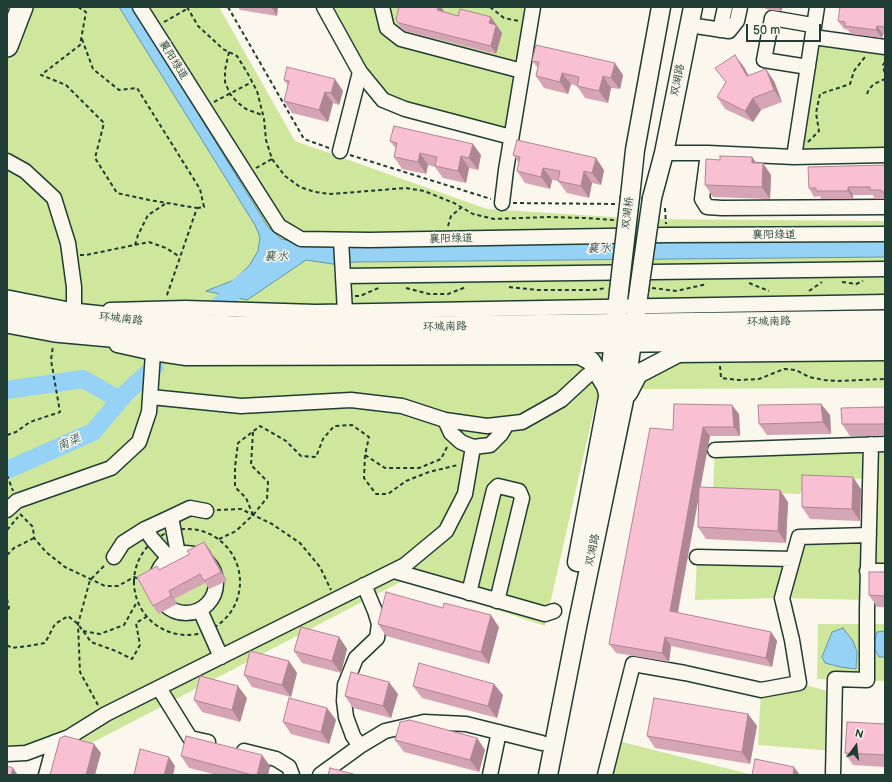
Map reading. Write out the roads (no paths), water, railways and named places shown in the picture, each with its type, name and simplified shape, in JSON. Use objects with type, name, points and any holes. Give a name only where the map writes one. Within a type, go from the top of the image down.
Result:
[{"type":"highway","points":[[7,46],[22,7]]},
{"type":"highway","name":"环城南路","points":[[7,301],[66,310],[73,314],[157,331]]},
{"type":"highway","name":"环城南路","points":[[229,335],[427,327],[626,316],[885,321]]},
{"type":"highway","name":"环城南路","points":[[7,322],[55,331],[157,331],[229,335],[337,345],[556,342],[626,316],[703,340],[885,338]]},
{"type":"main road","name":"双湖桥","points":[[626,316],[624,201],[635,150],[661,7]]},
{"type":"main road","name":"双湖路","points":[[664,153],[693,7]]},
{"type":"main road","name":"双湖桥","points":[[626,316],[659,201],[664,153]]},
{"type":"main road","name":"双湖路","points":[[548,775],[579,614],[616,398],[626,316]]},
{"type":"main road","points":[[556,342],[591,361],[606,386],[616,398],[638,374],[703,340]]},
{"type":"main road","name":"双湖路","points":[[536,775],[594,480],[596,458],[616,398]]},
{"type":"street","name":"襄阳绿道","points":[[140,7],[279,226],[300,239],[341,240],[666,235],[885,234]]},
{"type":"street","points":[[324,7],[360,72],[383,100],[405,109],[511,137]]},
{"type":"street","points":[[382,7],[387,28],[401,39],[522,71]]},
{"type":"street","points":[[502,203],[511,137],[533,7]]},
{"type":"street","points":[[720,30],[725,7]]},
{"type":"street","points":[[690,25],[729,31],[737,21],[740,7]]},
{"type":"street","points":[[794,157],[812,31],[817,7]]},
{"type":"street","points":[[808,67],[764,60],[772,18],[812,31],[885,47]]},
{"type":"street","points":[[340,151],[360,72]]},
{"type":"street","points":[[664,153],[708,153],[794,157],[885,155]]},
{"type":"street","points":[[708,153],[702,199],[707,207],[885,207]]},
{"type":"street","points":[[7,161],[25,171],[54,198],[68,242],[74,287],[66,310]]},
{"type":"street","points":[[341,240],[345,312]]},
{"type":"street","points":[[343,274],[885,269]]},
{"type":"street","points":[[15,507],[111,468],[139,442],[149,412],[157,331],[185,308],[626,316],[885,302]]},
{"type":"street","points":[[157,331],[186,358],[584,357]]},
{"type":"street","points":[[675,355],[885,353]]},
{"type":"street","points":[[151,397],[241,406],[351,400],[402,406],[445,420],[487,426],[522,422],[561,400],[588,375]]},
{"type":"street","points":[[445,420],[451,433],[461,442],[473,447],[490,445],[501,434],[507,424]]},
{"type":"street","points":[[715,450],[878,444],[868,535],[867,680],[835,679],[833,775]]},
{"type":"street","points":[[7,754],[26,753],[69,737],[106,714],[405,565],[446,531],[465,494],[473,447]]},
{"type":"street","points":[[469,593],[494,490],[498,486],[519,491],[522,498],[497,601]]},
{"type":"street","points":[[114,557],[122,543],[149,535],[172,524],[190,508],[206,511]]},
{"type":"street","points":[[172,524],[173,556]]},
{"type":"street","points":[[149,535],[173,556]]},
{"type":"street","points":[[605,775],[633,664],[685,673],[761,690],[799,683],[792,640],[782,598],[799,536],[868,535]]},
{"type":"street","points":[[188,553],[197,555],[205,560],[212,568],[216,586],[208,604],[200,610],[190,613],[180,613],[163,603],[158,594],[156,584],[157,574],[161,565],[173,556],[188,553]]},
{"type":"street","points":[[697,557],[793,559]]},
{"type":"street","points":[[394,571],[545,614],[554,610]]},
{"type":"street","points":[[868,571],[885,571]]},
{"type":"street","points":[[360,746],[346,717],[344,701],[345,685],[356,658],[377,638],[378,624],[375,611],[364,585]]},
{"type":"street","points":[[200,610],[221,657]]},
{"type":"street","points":[[159,688],[190,738],[219,745]]},
{"type":"street","points":[[320,775],[360,746],[385,731],[424,722],[466,724],[542,744]]},
{"type":"street","points":[[490,775],[500,732]]},
{"type":"street","points":[[46,775],[55,742]]},
{"type":"street","points":[[233,748],[276,759],[289,767],[292,775]]},
{"type":"water","name":"襄水","points":[[119,7],[132,7],[268,227],[281,239],[308,244],[360,246],[885,240],[885,257],[355,262],[333,264],[306,260],[247,300],[206,291],[234,280],[249,266],[258,251],[260,237],[255,225]]},
{"type":"water","points":[[843,628],[853,641],[857,652],[856,669],[825,663],[822,657],[832,632]]},
{"type":"water","points":[[885,631],[885,657],[879,657],[873,646],[877,632]]},
{"type":"waterway","name":"襄水","points":[[205,319],[246,280]]},
{"type":"waterway","name":"南渠","points":[[7,470],[93,432],[125,394],[155,366]]},
{"type":"waterway","name":"南渠","points":[[7,390],[83,379],[120,400]]}]
